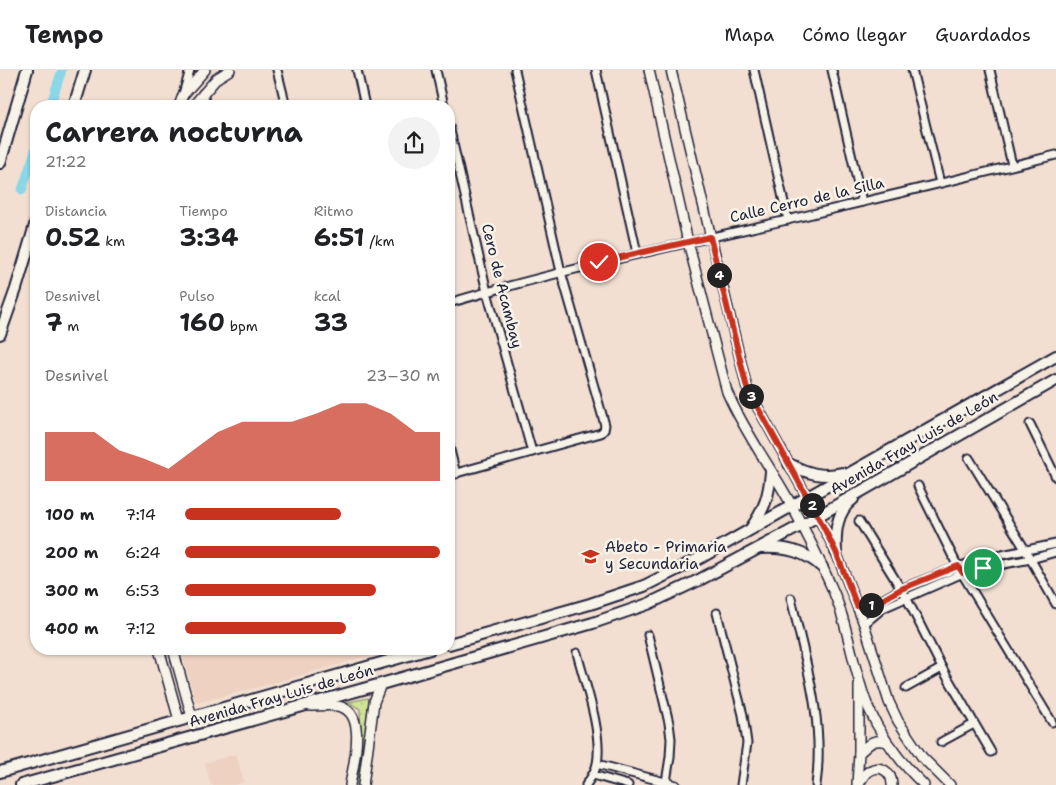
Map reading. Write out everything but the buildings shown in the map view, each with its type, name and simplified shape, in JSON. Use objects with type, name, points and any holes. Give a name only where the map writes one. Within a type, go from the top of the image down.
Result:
[{"type":"main road","points":[[0,163],[4,136],[27,70]]},
{"type":"main road","points":[[76,100],[86,70]]},
{"type":"main road","points":[[0,334],[30,242]]},
{"type":"main road","name":"Avenida Fray Luis de León","points":[[455,642],[590,604],[644,586],[702,557],[1056,356]]},
{"type":"main road","name":"Avenida Fray Luis de León","points":[[21,785],[593,623],[648,604],[701,579],[802,525],[1056,380]]},
{"type":"main road","points":[[789,464],[816,475],[831,476],[855,469]]},
{"type":"main road","points":[[752,528],[768,499],[771,472]]},
{"type":"main road","points":[[836,552],[835,535],[842,511],[848,503],[865,490]]},
{"type":"main road","points":[[759,548],[774,547],[793,550],[807,555],[822,567]]},
{"type":"main road","name":"Avenida Fray Luis de León","points":[[0,772],[409,655]]},
{"type":"main road","points":[[112,741],[116,758]]},
{"type":"street","points":[[182,100],[190,70]]},
{"type":"street","points":[[183,95],[205,70]]},
{"type":"street","points":[[198,100],[217,78],[230,70]]},
{"type":"street","points":[[277,70],[284,100]]},
{"type":"street","points":[[356,70],[364,100]]},
{"type":"street","points":[[436,70],[443,100]]},
{"type":"street","points":[[455,473],[601,433],[605,425],[562,272],[514,70]]},
{"type":"street","points":[[596,70],[637,253]]},
{"type":"street","points":[[649,70],[688,242],[726,392],[736,414],[792,506],[831,585],[843,616],[868,708],[886,742],[909,771],[924,785]]},
{"type":"street","points":[[671,70],[747,388],[836,552],[864,624],[889,702],[898,721],[922,757],[950,785]]},
{"type":"street","points":[[754,70],[788,220]]},
{"type":"street","points":[[832,70],[862,202]]},
{"type":"street","points":[[912,70],[940,183]]},
{"type":"street","points":[[990,70],[1012,165]]},
{"type":"street","points":[[203,93],[205,100]]},
{"type":"street","name":"Cero de Acambay","points":[[455,152],[487,292],[532,452]]},
{"type":"street","name":"Calle Cerro de la Silla","points":[[455,301],[637,253],[788,220],[1056,154]]},
{"type":"street","points":[[1030,424],[1056,476]]},
{"type":"street","points":[[969,458],[1031,559],[1056,604]]},
{"type":"street","points":[[918,486],[958,566],[1052,722]]},
{"type":"street","points":[[860,521],[901,589],[942,668],[990,752]]},
{"type":"street","points":[[857,606],[875,604],[901,589],[958,566],[1056,544]]},
{"type":"street","points":[[864,624],[878,612],[963,573],[1056,552]]},
{"type":"street","points":[[791,598],[816,705],[819,752],[816,785]]},
{"type":"street","points":[[717,613],[743,714],[747,743],[741,785]]},
{"type":"street","points":[[648,634],[671,739],[666,782]]},
{"type":"street","points":[[577,653],[598,742],[597,764],[593,775],[586,785]]},
{"type":"street","points":[[161,655],[179,720]]},
{"type":"street","points":[[175,655],[192,716]]},
{"type":"street","points":[[906,688],[942,668]]},
{"type":"street","points":[[858,785],[859,679]]},
{"type":"street","points":[[363,785],[374,702],[381,684]]},
{"type":"street","points":[[302,706],[339,706],[350,713],[355,721],[358,730],[350,785]]},
{"type":"street","points":[[941,742],[974,724]]},
{"type":"street","points":[[859,754],[873,741],[886,742]]},
{"type":"street","points":[[597,764],[676,785]]},
{"type":"street","points":[[858,785],[867,773],[876,768],[890,774],[892,785]]},
{"type":"street","points":[[593,775],[628,785]]},
{"type":"shaded area","points":[[183,655],[371,655],[263,686],[196,703]]},
{"type":"shaded area","points":[[236,754],[244,782],[235,785],[211,785],[205,763]]},
{"type":"green space","points":[[369,698],[361,785],[354,785],[361,732],[360,709],[348,702]]},
{"type":"waterway","points":[[52,100],[62,70]]},
{"type":"waterway","points":[[22,190],[30,166]]},
{"type":"place","name":"Abeto - Primaria y Secundaria","points":[[591,556]]},
{"type":"route","points":[[599,262],[710,237],[747,388],[821,522],[836,552],[857,606],[875,604],[901,589],[958,566],[963,573],[983,568]]}]
